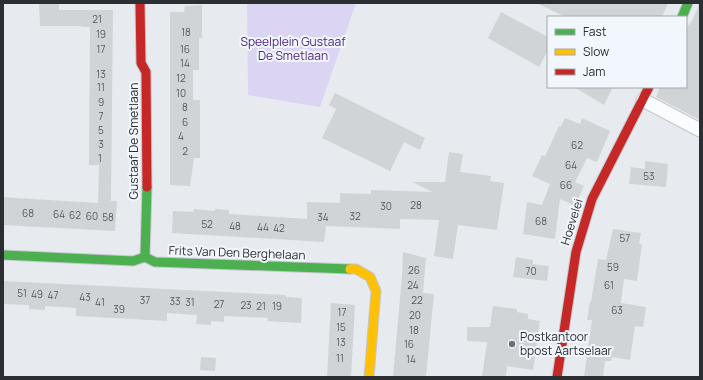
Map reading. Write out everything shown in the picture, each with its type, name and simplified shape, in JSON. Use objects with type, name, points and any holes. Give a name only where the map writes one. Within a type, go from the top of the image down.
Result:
[{"type":"street","name":"Gustaaf De Smetlaan","points":[[140,3],[141,63],[146,72],[146,257]]},
{"type":"street","points":[[682,16],[688,3]]},
{"type":"street","name":"Hoevelei","points":[[557,377],[576,252],[592,199],[649,88]]},
{"type":"street","points":[[643,100],[700,130]]},
{"type":"street","name":"Frits Van Den Berghelaan","points":[[3,255],[133,261],[146,257],[155,262],[356,269],[370,277],[376,291],[369,377]]},
{"type":"green space","name":"Speelplein Gustaaf De Smetlaan","points":[[247,3],[356,3],[320,107],[248,95]]},
{"type":"building","points":[[39,3],[59,3],[59,10],[113,10],[111,201],[117,201],[115,231],[3,225],[3,197],[98,203],[99,165],[89,165],[90,27],[40,26]]},
{"type":"building","points":[[536,3],[668,3],[662,16],[564,16]]},
{"type":"building","points":[[700,3],[700,120],[656,97],[660,88],[687,88],[687,27],[692,21]]},
{"type":"building","points":[[202,5],[202,38],[199,38],[199,70],[193,70],[193,100],[200,100],[200,158],[194,158],[190,186],[170,185],[170,12],[184,12],[185,6]]},
{"type":"building","points":[[501,12],[547,36],[547,52],[539,67],[488,38]]},
{"type":"building","points":[[576,88],[612,88],[604,105]]},
{"type":"building","points":[[335,93],[425,138],[420,150],[404,142],[390,171],[322,138],[336,109],[329,105]]},
{"type":"building","points":[[565,118],[580,124],[582,118],[610,131],[597,162],[587,158],[575,182],[584,186],[575,206],[560,199],[555,239],[523,234],[527,202],[542,205],[550,184],[532,176],[542,155],[545,156],[559,126],[561,127]]},
{"type":"building","points":[[449,152],[463,154],[460,172],[491,176],[490,181],[504,183],[497,230],[458,225],[453,259],[434,256],[439,220],[400,219],[400,229],[326,226],[324,242],[172,233],[173,211],[193,212],[194,209],[215,211],[215,209],[229,210],[229,214],[307,219],[307,202],[340,203],[340,193],[371,194],[371,190],[433,192],[412,182],[445,182]]},
{"type":"building","points":[[645,161],[668,164],[666,187],[629,184],[631,167],[645,169]]},
{"type":"building","points":[[613,229],[641,233],[639,244],[642,244],[637,281],[624,279],[621,303],[646,307],[643,327],[635,326],[630,360],[612,357],[611,361],[605,361],[603,377],[584,377],[592,320],[587,320],[598,259],[606,260]]},
{"type":"building","points":[[403,252],[426,258],[423,293],[434,294],[426,377],[393,377]]},
{"type":"building","points":[[516,257],[533,260],[533,264],[549,266],[547,281],[513,277]]},
{"type":"building","points":[[3,281],[286,295],[286,297],[302,298],[301,323],[267,321],[268,318],[224,316],[224,322],[211,321],[211,325],[196,324],[197,315],[167,313],[167,321],[76,316],[76,308],[45,306],[45,310],[29,309],[29,305],[3,304]]},
{"type":"building","points":[[331,303],[355,305],[351,377],[327,377]]},
{"type":"building","name":"Postkantoor bpost Aartselaar","points":[[493,306],[517,309],[517,312],[528,314],[528,319],[540,321],[533,370],[507,366],[506,377],[482,377],[487,342],[467,341],[467,327],[490,327]]},
{"type":"building","points":[[201,357],[216,358],[215,371],[200,370]]},
{"type":"traffic: fast","points":[[682,16],[688,3]]},
{"type":"traffic: fast","points":[[145,257],[147,187]]},
{"type":"traffic: fast","points":[[3,255],[133,261],[145,257],[155,262],[350,269]]},
{"type":"traffic: slow","points":[[350,269],[356,269],[370,277],[376,291],[369,377]]},
{"type":"traffic: jam","points":[[140,3],[141,63],[146,72],[147,187]]},
{"type":"traffic: jam","points":[[557,377],[576,252],[592,199],[648,88]]},
{"type":"place","name":"Postkantoor bpost Aartselaar","points":[[512,344]]}]
